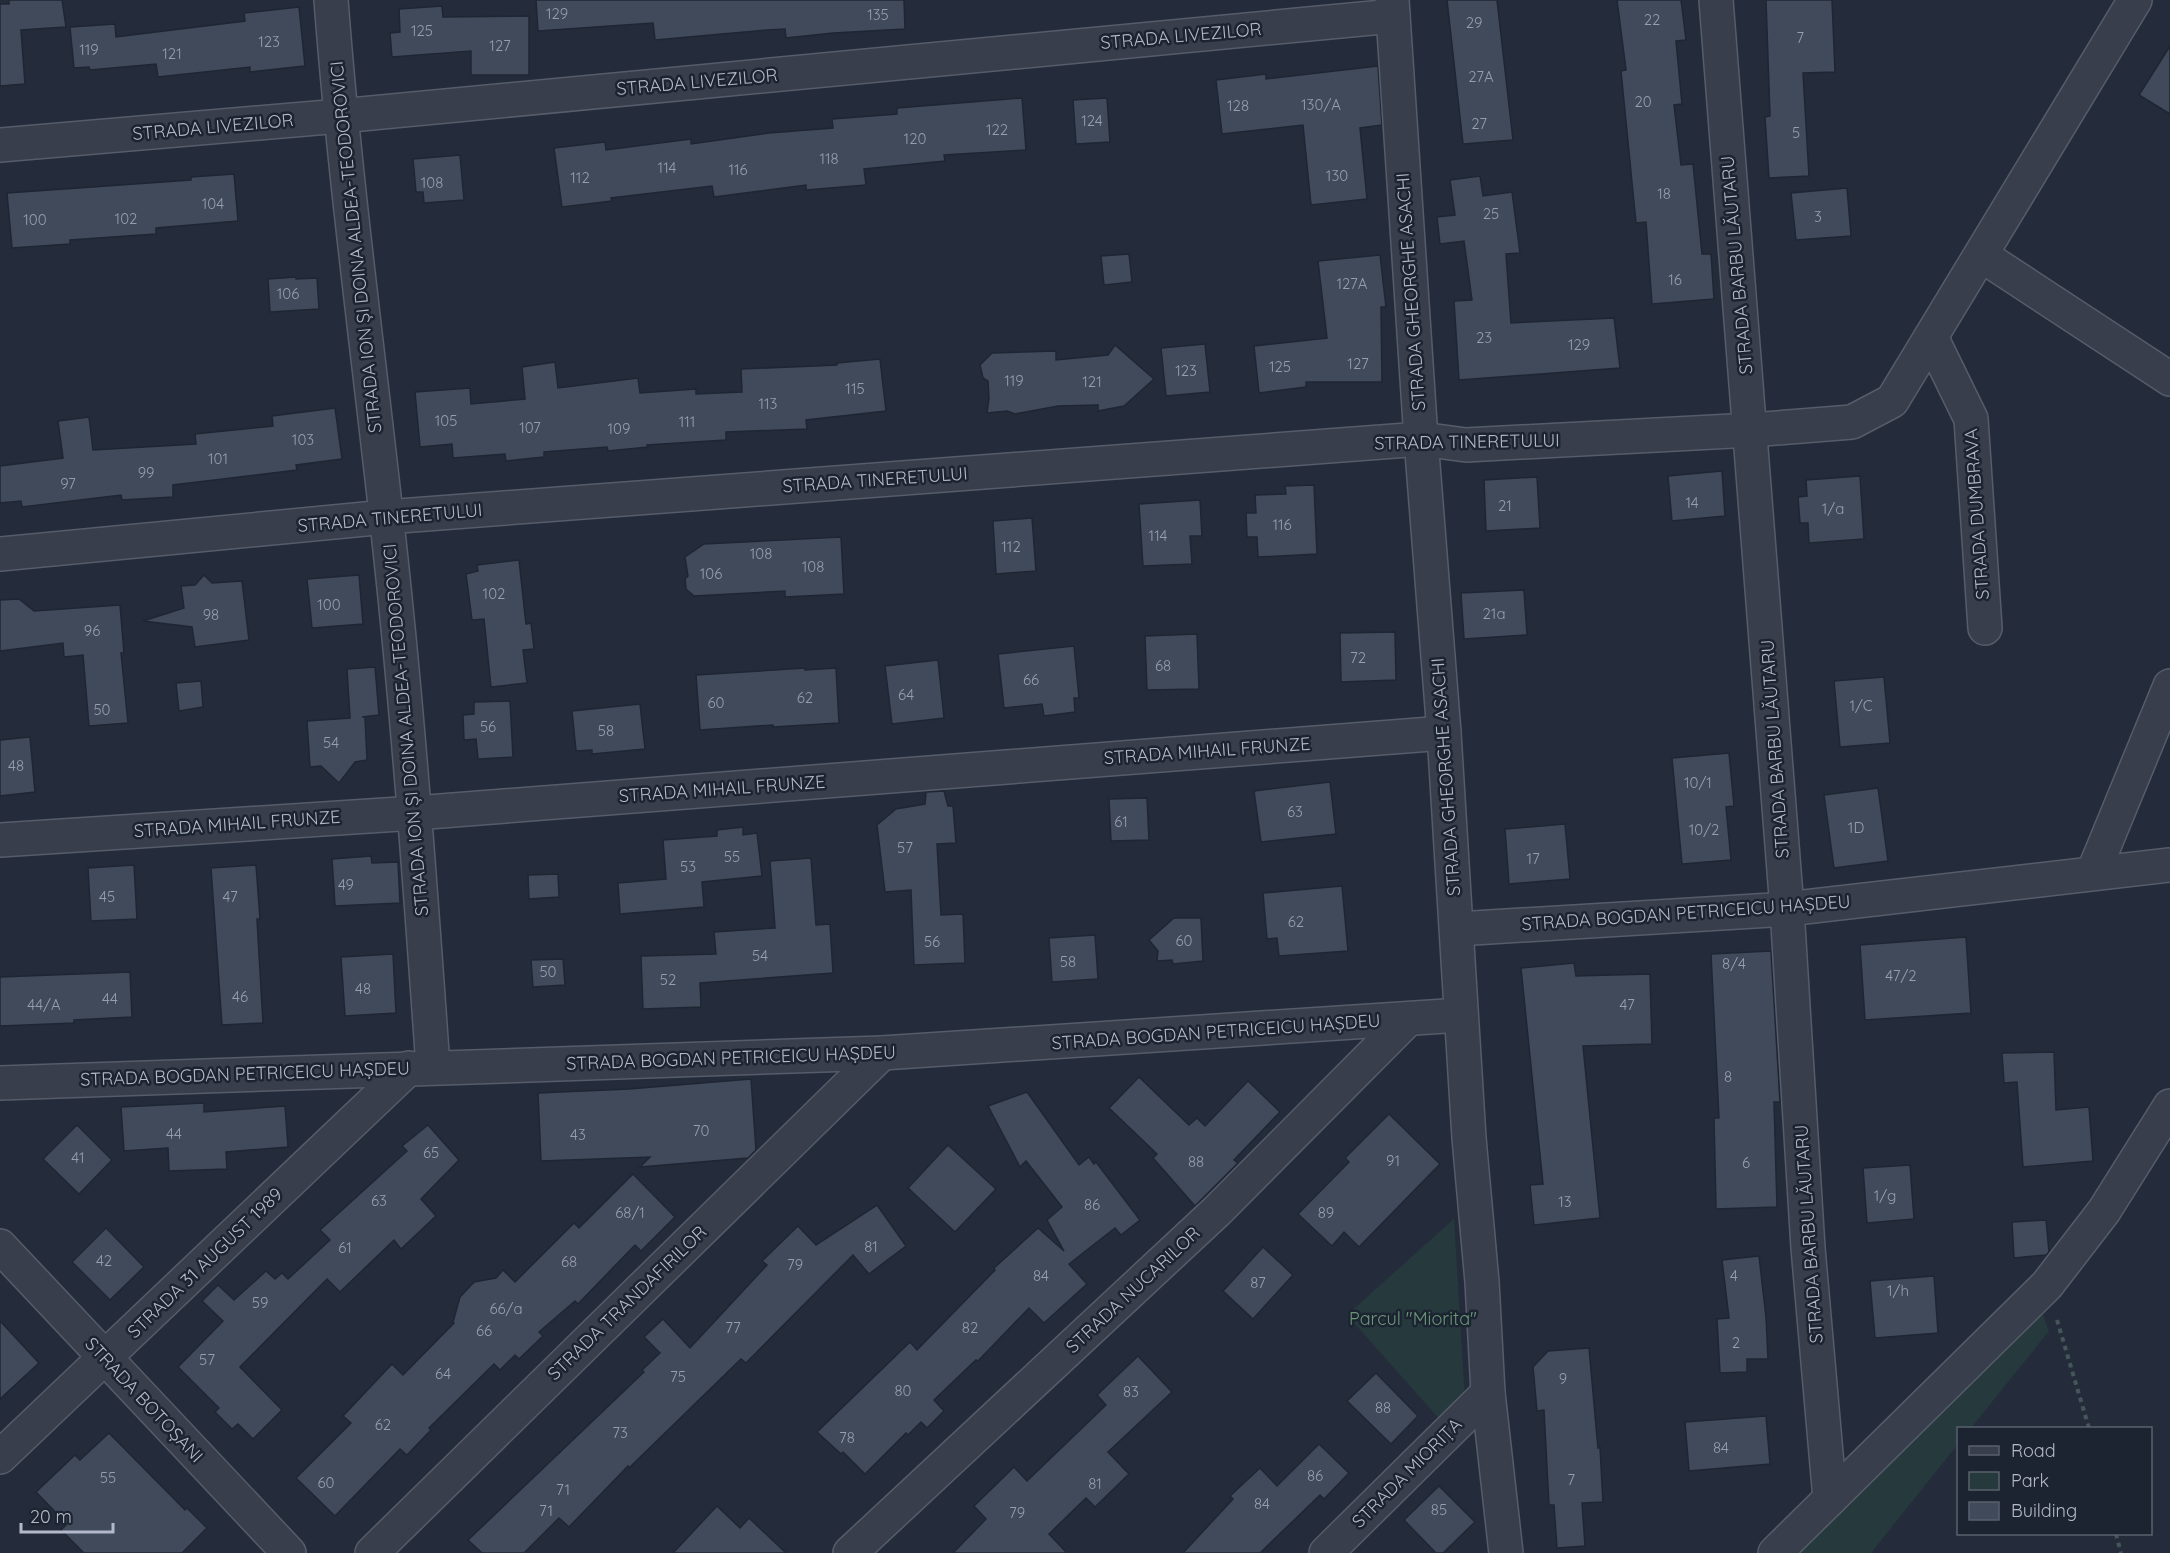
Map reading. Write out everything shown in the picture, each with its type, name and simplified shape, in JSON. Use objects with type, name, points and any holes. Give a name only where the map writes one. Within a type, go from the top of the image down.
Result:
[{"type":"street","name":"STRADA ION ȘI DOINA ALDEA-TEODOROVICI","points":[[331,0],[340,116],[387,517],[415,813],[421,1068]]},
{"type":"street","name":"STRADA BARBU LĂUTARU","points":[[1716,0],[1787,909],[1808,1248],[1830,1499]]},
{"type":"street","points":[[1751,430],[1852,422],[1892,400],[2135,0]]},
{"type":"street","name":"STRADA LIVEZILOR","points":[[0,145],[340,116],[1393,8]]},
{"type":"street","name":"STRADA GHEORGHE ASACHI","points":[[1393,8],[1421,439],[1457,928],[1468,1138],[1482,1282],[1488,1393],[1506,1553]]},
{"type":"street","points":[[1981,255],[2170,379]]},
{"type":"street","name":"STRADA DUMBRAVA","points":[[1931,337],[1971,419],[1985,628]]},
{"type":"street","name":"STRADA TINERETULUI","points":[[0,554],[387,517],[1421,439],[1466,446],[1751,430]]},
{"type":"street","points":[[2093,873],[2170,686]]},
{"type":"street","name":"STRADA MIHAIL FRUNZE","points":[[0,840],[415,813],[1444,733]]},
{"type":"street","name":"STRADA BOGDAN PETRICEICU HAȘDEU","points":[[1457,928],[1787,909],[2170,865]]},
{"type":"street","name":"STRADA BOGDAN PETRICEICU HAȘDEU","points":[[0,1083],[882,1053],[1461,1016]]},
{"type":"street","name":"STRADA NUCARILOR","points":[[850,1553],[1217,1211],[1408,1019]]},
{"type":"street","name":"STRADA TRANDAFIRILOR","points":[[372,1553],[882,1053]]},
{"type":"street","name":"STRADA 31 AUGUST 1989","points":[[0,1457],[421,1068]]},
{"type":"street","points":[[1775,1553],[2047,1286],[2104,1211],[2170,1106]]},
{"type":"street","name":"STRADA BOTOȘANI","points":[[0,1246],[289,1553]]},
{"type":"street","name":"STRADA MIORIȚA","points":[[1326,1553],[1488,1393]]},
{"type":"path","points":[[2047,1286],[2089,1427]]},
{"type":"path","points":[[2116,1535],[2121,1553]]},
{"type":"green space","name":"Parcul \"Miorita\"","points":[[1454,1219],[1465,1401],[1443,1423],[1347,1315]]},
{"type":"green space","points":[[2041,1310],[2049,1331],[1972,1427],[1957,1427],[1957,1445],[1871,1553],[1793,1553]]},
{"type":"building","points":[[9,0],[62,0],[66,27],[21,30],[25,84],[0,86],[0,4],[9,4]]},
{"type":"building","points":[[536,0],[904,0],[905,29],[786,38],[785,29],[655,40],[653,23],[538,31]]},
{"type":"building","points":[[1447,0],[1497,0],[1513,140],[1463,144]]},
{"type":"building","points":[[1617,0],[1681,0],[1686,40],[1676,41],[1682,104],[1674,105],[1681,165],[1693,164],[1702,254],[1711,254],[1714,299],[1652,304],[1646,222],[1636,223],[1621,71],[1626,70]]},
{"type":"building","points":[[1766,0],[1832,0],[1835,72],[1803,73],[1809,176],[1769,178],[1765,117],[1770,116]]},
{"type":"building","points":[[442,6],[443,17],[529,16],[529,75],[471,75],[471,51],[392,57],[390,33],[400,32],[399,9]]},
{"type":"building","points":[[299,7],[305,66],[250,72],[250,67],[158,77],[156,64],[90,70],[89,67],[74,68],[70,27],[115,24],[116,37],[245,21],[244,13]]},
{"type":"building","points":[[2170,46],[2170,114],[2139,95]]},
{"type":"building","points":[[1378,66],[1382,125],[1360,128],[1367,199],[1311,205],[1303,125],[1222,134],[1216,80],[1266,74],[1266,79]]},
{"type":"building","points":[[1022,98],[1026,150],[944,155],[945,161],[864,169],[866,185],[806,190],[806,185],[714,197],[712,186],[611,198],[612,201],[562,207],[554,148],[605,142],[606,150],[691,139],[691,144],[769,133],[833,128],[832,119],[897,114],[897,108]]},
{"type":"building","points":[[1107,98],[1110,142],[1076,144],[1073,100]]},
{"type":"building","points":[[460,155],[464,200],[424,203],[423,192],[416,192],[413,159]]},
{"type":"building","points":[[234,174],[238,221],[156,228],[156,234],[70,240],[70,244],[12,248],[7,193],[191,180],[191,177]]},
{"type":"building","points":[[1480,176],[1483,196],[1512,192],[1520,253],[1506,254],[1511,323],[1614,318],[1620,368],[1459,380],[1454,301],[1472,300],[1464,241],[1440,244],[1437,217],[1455,215],[1450,180]]},
{"type":"building","points":[[1847,188],[1851,236],[1796,240],[1791,193]]},
{"type":"building","points":[[1129,254],[1132,282],[1104,285],[1101,256]]},
{"type":"building","points":[[1380,255],[1386,307],[1381,307],[1382,382],[1306,382],[1306,387],[1259,393],[1254,346],[1327,338],[1318,261]]},
{"type":"building","points":[[296,277],[296,279],[317,278],[319,309],[270,312],[268,279]]},
{"type":"building","points":[[1205,344],[1210,392],[1166,396],[1161,348]]},
{"type":"building","points":[[1115,345],[1154,379],[1124,406],[1098,411],[1098,405],[1058,406],[1015,414],[1007,411],[987,413],[988,381],[983,378],[980,365],[992,353],[1056,351],[1056,360],[1108,355]]},
{"type":"building","points":[[880,359],[886,411],[806,420],[807,429],[726,432],[726,440],[647,445],[648,447],[608,451],[607,447],[544,452],[544,457],[506,461],[505,454],[453,458],[452,444],[420,447],[415,392],[470,388],[471,404],[525,399],[522,367],[555,362],[558,388],[638,378],[640,393],[696,389],[696,394],[742,392],[741,369],[837,365],[837,363]]},
{"type":"building","points":[[335,408],[342,459],[296,465],[297,470],[173,485],[173,497],[122,500],[121,495],[22,507],[21,501],[0,503],[0,466],[63,458],[58,421],[89,417],[93,450],[196,444],[195,434],[273,426],[272,416]]},
{"type":"building","points":[[1722,471],[1725,516],[1672,521],[1668,476]]},
{"type":"building","points":[[1860,476],[1864,539],[1809,543],[1808,523],[1800,523],[1798,497],[1807,496],[1806,480]]},
{"type":"building","points":[[1537,477],[1540,528],[1486,531],[1484,480]]},
{"type":"building","points":[[1314,485],[1317,554],[1258,557],[1257,537],[1247,537],[1246,513],[1256,513],[1255,495],[1286,494],[1285,486]]},
{"type":"building","points":[[1200,500],[1202,536],[1190,536],[1192,564],[1143,566],[1139,504]]},
{"type":"building","points":[[1032,518],[1036,571],[996,574],[993,521]]},
{"type":"building","points":[[841,537],[844,594],[785,597],[785,591],[694,596],[686,589],[685,579],[688,576],[685,557],[704,544]]},
{"type":"building","points":[[519,560],[526,624],[531,623],[534,649],[523,650],[527,683],[491,687],[484,619],[472,620],[466,574],[478,571],[477,565]]},
{"type":"building","points":[[204,575],[212,583],[242,581],[249,640],[195,647],[192,627],[143,621],[184,608],[181,586],[195,585]]},
{"type":"building","points":[[359,575],[363,624],[312,628],[307,579]]},
{"type":"building","points":[[1524,590],[1527,635],[1464,639],[1461,593]]},
{"type":"building","points":[[19,599],[34,611],[120,605],[124,653],[121,653],[128,723],[89,726],[83,655],[64,657],[63,643],[0,651],[0,600]]},
{"type":"building","points":[[1395,632],[1396,680],[1341,682],[1340,633]]},
{"type":"building","points":[[1197,634],[1199,689],[1147,690],[1145,636]]},
{"type":"building","points":[[1074,646],[1079,698],[1074,698],[1075,712],[1044,716],[1042,704],[1004,708],[998,654]]},
{"type":"building","points":[[938,660],[944,718],[892,724],[885,666]]},
{"type":"building","points":[[375,667],[379,715],[362,717],[365,717],[367,760],[355,762],[339,783],[321,766],[310,767],[307,721],[350,718],[347,669]]},
{"type":"building","points":[[805,668],[805,670],[836,668],[839,723],[700,730],[696,675]]},
{"type":"building","points":[[1884,677],[1890,743],[1840,747],[1834,681]]},
{"type":"building","points":[[201,681],[203,707],[179,711],[176,683]]},
{"type":"building","points":[[510,701],[513,757],[478,759],[476,739],[464,740],[463,715],[474,714],[474,702]]},
{"type":"building","points":[[640,704],[645,749],[592,754],[592,750],[576,751],[572,711]]},
{"type":"building","points":[[30,737],[35,792],[0,796],[0,740]]},
{"type":"building","points":[[1729,753],[1734,806],[1726,807],[1731,860],[1682,864],[1672,758]]},
{"type":"building","points":[[1330,782],[1336,834],[1261,842],[1254,791]]},
{"type":"building","points":[[1878,788],[1888,861],[1834,868],[1824,795]]},
{"type":"building","points":[[944,791],[948,806],[953,806],[956,843],[937,844],[941,915],[963,914],[965,963],[914,965],[911,890],[885,892],[877,825],[896,809],[925,804],[926,792]]},
{"type":"building","points":[[1147,798],[1149,840],[1111,841],[1109,799]]},
{"type":"building","points":[[1565,824],[1570,879],[1509,884],[1505,829]]},
{"type":"building","points":[[743,827],[743,835],[757,833],[762,876],[702,882],[704,907],[620,914],[618,883],[666,879],[663,840],[717,836],[717,830]]},
{"type":"building","points":[[371,856],[372,863],[398,862],[400,903],[335,906],[332,859]]},
{"type":"building","points":[[811,858],[816,925],[830,924],[833,973],[700,983],[701,1007],[643,1009],[641,956],[716,954],[714,932],[775,928],[770,861]]},
{"type":"building","points":[[134,865],[137,919],[91,921],[88,868]]},
{"type":"building","points":[[256,865],[263,1023],[222,1025],[211,868]]},
{"type":"building","points":[[558,874],[559,897],[529,899],[528,875]]},
{"type":"building","points":[[1342,886],[1348,951],[1279,956],[1277,938],[1267,939],[1263,893]]},
{"type":"building","points":[[1174,918],[1201,918],[1203,961],[1173,964],[1172,960],[1157,961],[1158,951],[1149,940]]},
{"type":"building","points":[[1095,935],[1098,979],[1052,982],[1049,938]]},
{"type":"building","points":[[1966,937],[1971,1013],[1865,1020],[1860,945]]},
{"type":"building","points":[[1771,951],[1780,1102],[1774,1102],[1777,1207],[1716,1209],[1714,1118],[1719,1118],[1711,954]]},
{"type":"building","points":[[393,954],[396,1013],[345,1016],[341,957]]},
{"type":"building","points":[[563,959],[565,985],[533,987],[531,960]]},
{"type":"building","points":[[1574,963],[1576,976],[1650,974],[1652,1044],[1583,1046],[1600,1218],[1534,1225],[1530,1185],[1543,1184],[1521,968]]},
{"type":"building","points":[[130,972],[132,1017],[74,1020],[74,1023],[0,1026],[0,977]]},
{"type":"building","points":[[2054,1052],[2056,1110],[2089,1107],[2093,1161],[2023,1167],[2017,1082],[2004,1083],[2002,1053]]},
{"type":"building","points":[[1139,1077],[1189,1125],[1197,1118],[1205,1126],[1248,1081],[1280,1112],[1234,1160],[1238,1163],[1195,1206],[1153,1158],[1157,1154],[1109,1108]]},
{"type":"building","points":[[751,1079],[756,1150],[748,1158],[640,1167],[650,1157],[541,1161],[538,1093],[629,1089]]},
{"type":"building","points":[[1027,1092],[1079,1165],[1089,1157],[1094,1164],[1096,1162],[1140,1220],[1121,1235],[1115,1228],[1069,1264],[1087,1284],[1044,1323],[1029,1308],[978,1361],[976,1360],[934,1400],[944,1411],[927,1428],[921,1422],[908,1435],[906,1433],[865,1474],[843,1452],[841,1454],[817,1432],[910,1342],[917,1350],[995,1270],[994,1268],[1038,1228],[1064,1251],[1047,1220],[1062,1207],[1026,1161],[1020,1167],[988,1106]]},
{"type":"building","points":[[204,1103],[204,1112],[285,1106],[288,1147],[226,1152],[227,1169],[169,1171],[168,1148],[124,1151],[121,1107]]},
{"type":"building","points":[[1389,1114],[1440,1164],[1359,1247],[1344,1232],[1332,1246],[1298,1214],[1349,1162],[1345,1158]]},
{"type":"building","points":[[77,1125],[112,1160],[79,1194],[43,1159]]},
{"type":"building","points":[[428,1125],[459,1160],[421,1199],[436,1216],[401,1249],[394,1240],[340,1292],[327,1279],[240,1367],[282,1410],[253,1439],[238,1424],[232,1429],[215,1412],[219,1408],[178,1367],[223,1321],[202,1301],[218,1285],[234,1300],[266,1271],[275,1279],[282,1273],[288,1279],[330,1240],[320,1230],[407,1151],[402,1146]]},
{"type":"building","points":[[948,1145],[996,1189],[955,1232],[908,1188]]},
{"type":"building","points":[[1910,1165],[1914,1219],[1867,1223],[1863,1168]]},
{"type":"building","points":[[633,1174],[675,1217],[641,1251],[635,1245],[578,1304],[575,1301],[539,1332],[543,1336],[519,1359],[515,1355],[500,1370],[494,1364],[429,1428],[431,1430],[407,1455],[400,1449],[335,1516],[296,1478],[351,1423],[343,1416],[392,1364],[403,1375],[454,1323],[460,1297],[474,1282],[496,1278],[503,1270],[515,1282],[574,1223],[579,1228]]},
{"type":"building","points":[[877,1205],[906,1246],[869,1274],[853,1255],[746,1363],[741,1359],[629,1468],[628,1466],[569,1527],[559,1518],[524,1553],[482,1553],[468,1540],[644,1372],[642,1370],[660,1353],[644,1337],[663,1319],[690,1348],[767,1265],[762,1261],[798,1226],[816,1245]]},
{"type":"building","points":[[2046,1220],[2049,1252],[2046,1255],[2014,1258],[2012,1222]]},
{"type":"building","points":[[106,1228],[144,1267],[110,1300],[72,1262]]},
{"type":"building","points":[[1263,1247],[1293,1275],[1253,1319],[1223,1291]]},
{"type":"building","points":[[1759,1256],[1768,1359],[1747,1359],[1747,1372],[1720,1373],[1717,1319],[1729,1318],[1722,1260]]},
{"type":"building","points":[[1934,1276],[1938,1333],[1875,1338],[1870,1281]]},
{"type":"building","points":[[0,1321],[39,1363],[0,1399]]},
{"type":"building","points":[[1589,1348],[1598,1448],[1600,1447],[1603,1502],[1582,1503],[1585,1546],[1557,1548],[1554,1505],[1549,1505],[1544,1410],[1537,1411],[1533,1367],[1548,1351]]},
{"type":"building","points":[[1138,1356],[1172,1392],[1108,1452],[1129,1474],[1095,1507],[1086,1498],[1049,1534],[1067,1553],[953,1553],[986,1519],[974,1506],[1014,1467],[1027,1481],[1106,1405],[1097,1395]]},
{"type":"building","points":[[1376,1373],[1418,1416],[1391,1444],[1347,1401]]},
{"type":"building","points":[[1766,1416],[1770,1464],[1689,1471],[1685,1422]]},
{"type":"building","points":[[109,1433],[185,1510],[187,1508],[207,1528],[182,1553],[84,1553],[61,1530],[67,1524],[36,1492],[75,1455],[80,1460]]},
{"type":"building","points":[[1319,1444],[1349,1473],[1324,1499],[1320,1495],[1260,1553],[1183,1553],[1233,1499],[1230,1496],[1260,1468],[1277,1486]]},
{"type":"building","points":[[1439,1486],[1475,1522],[1443,1553],[1436,1553],[1404,1520]]},
{"type":"building","points":[[717,1506],[740,1528],[749,1518],[786,1553],[673,1553]]}]
